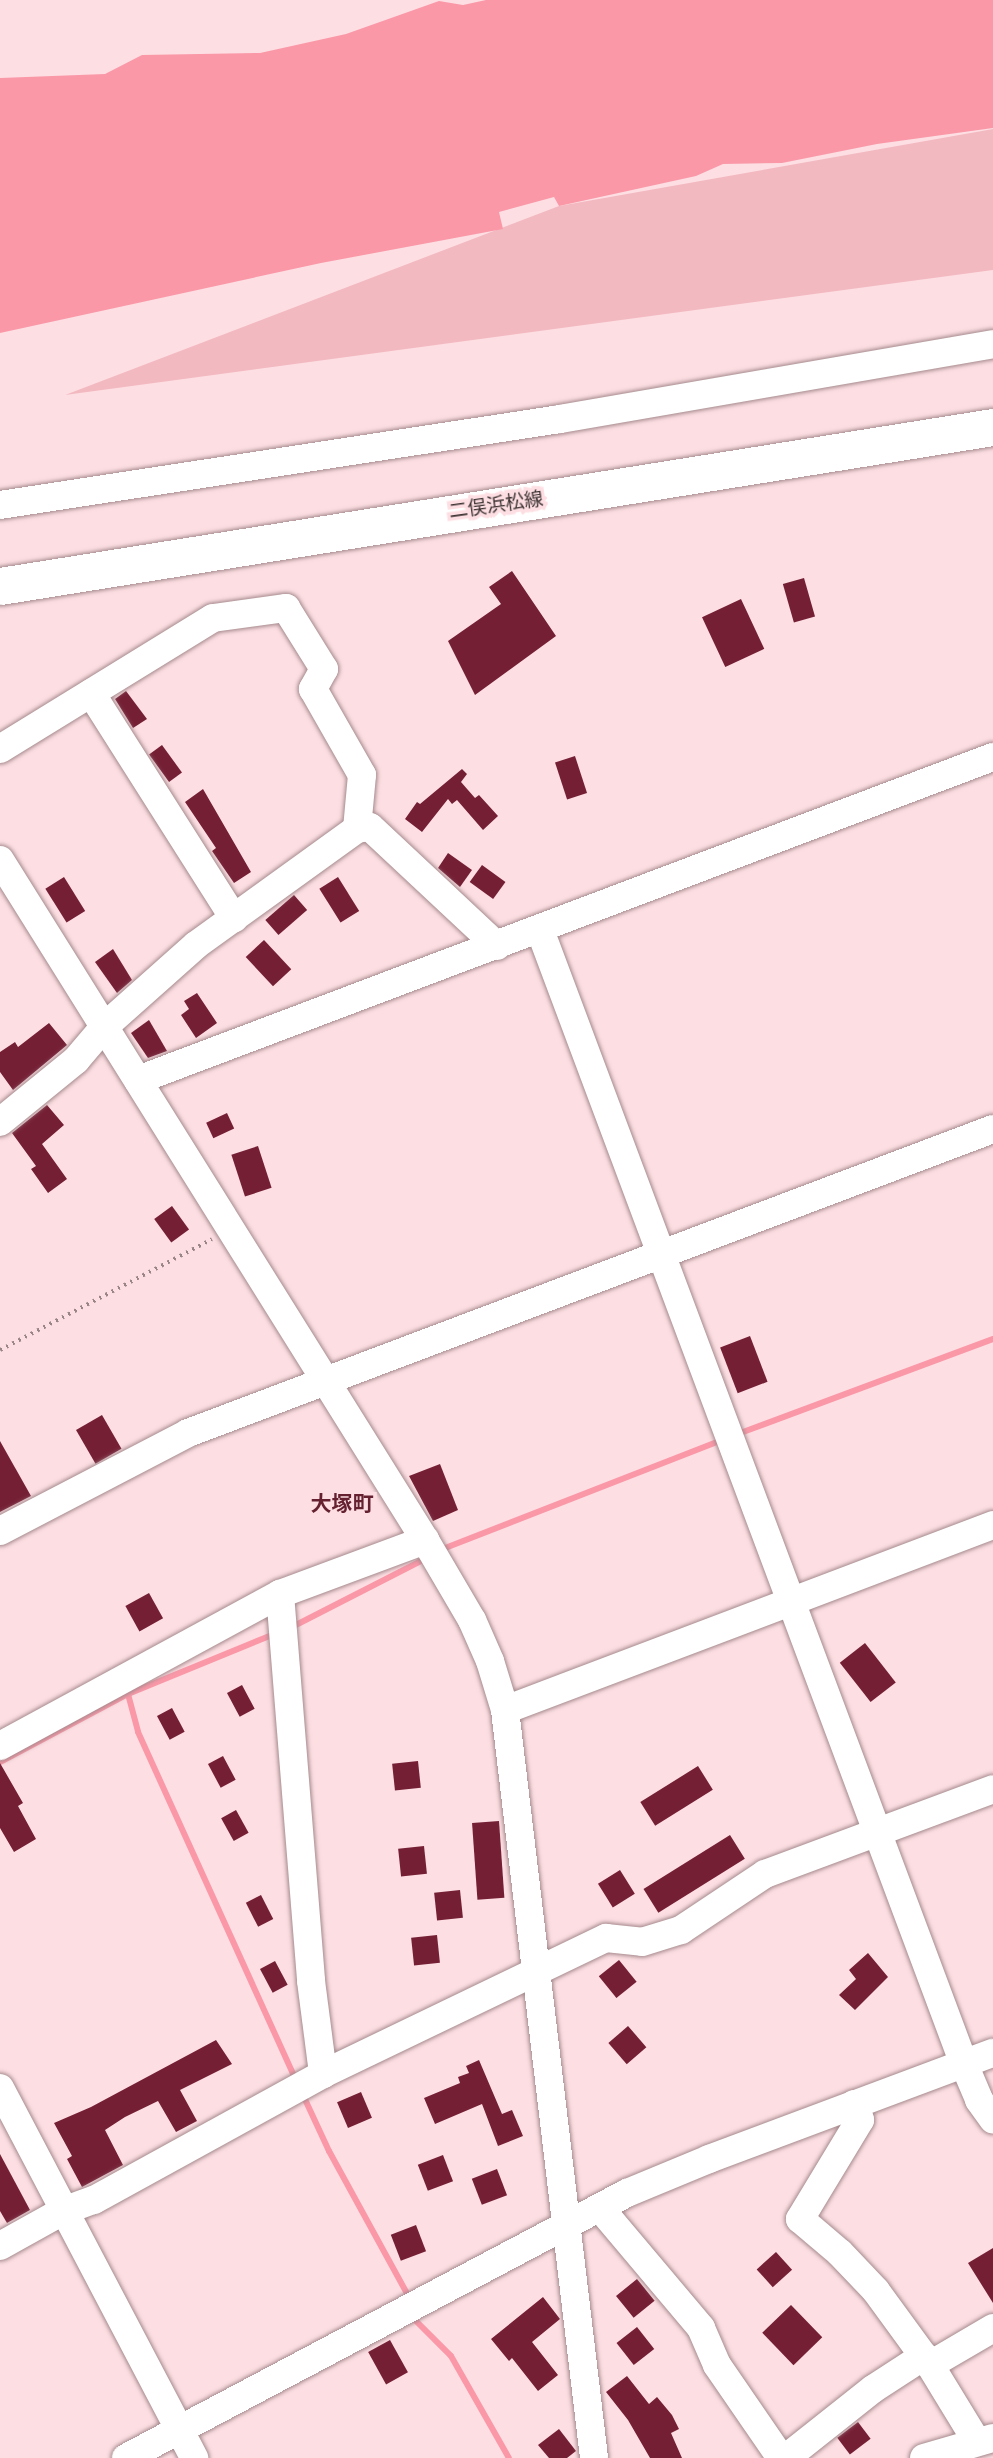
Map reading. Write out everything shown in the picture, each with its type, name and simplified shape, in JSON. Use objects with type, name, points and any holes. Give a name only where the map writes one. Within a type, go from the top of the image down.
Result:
[{"type":"main road","name":"二俣浜松線","points":[[0,586],[993,426]]},
{"type":"street","points":[[0,505],[560,419],[993,344]]},
{"type":"street","points":[[0,749],[213,618],[286,608],[324,668],[313,689],[362,775],[357,830]]},
{"type":"street","points":[[92,693],[234,918]]},
{"type":"street","points":[[138,1080],[993,757]]},
{"type":"street","points":[[0,1122],[76,1060],[104,1027],[196,945],[357,830],[370,827],[497,946]]},
{"type":"street","points":[[0,860],[425,1541],[472,1620],[490,1661],[505,1710],[594,2458]]},
{"type":"street","points":[[540,930],[964,2064],[979,2100],[993,2119]]},
{"type":"street","points":[[0,1531],[188,1433],[993,1129]]},
{"type":"street","points":[[505,1710],[993,1525]]},
{"type":"street","points":[[0,1746],[279,1594],[425,1541]]},
{"type":"street","points":[[279,1594],[311,1981],[308,2082]]},
{"type":"street","points":[[0,2246],[63,2211],[94,2200],[308,2082],[606,1938],[642,1942],[681,1930],[765,1874],[993,1789]]},
{"type":"street","points":[[126,2458],[600,2207],[709,2159],[993,2053]]},
{"type":"street","points":[[0,2088],[194,2458]]},
{"type":"street","points":[[854,2104],[860,2120],[800,2219],[841,2253],[876,2291],[985,2440],[924,2458]]},
{"type":"street","points":[[600,2207],[701,2328],[717,2365],[783,2458],[873,2389],[993,2328]]},
{"type":"path","points":[[0,1350],[231,1228]]},
{"type":"shaded area","points":[[486,0],[993,0],[993,128],[877,144],[782,163],[723,164],[696,176],[559,206],[554,197],[499,212],[503,229],[321,263],[0,333],[0,78],[105,74],[142,55],[260,53],[346,34],[439,1],[463,5]]},
{"type":"shaded area","points":[[993,129],[993,270],[65,395],[559,206]]},
{"type":"building","points":[[512,571],[556,636],[475,695],[448,641],[501,604],[489,587]]},
{"type":"building","points":[[804,578],[815,616],[794,623],[783,584]]},
{"type":"building","points":[[741,599],[764,649],[725,667],[702,617]]},
{"type":"building","points":[[126,691],[147,719],[133,728],[115,699]]},
{"type":"building","points":[[162,745],[182,773],[169,782],[149,754]]},
{"type":"building","points":[[575,756],[587,793],[567,800],[555,762]]},
{"type":"building","points":[[462,769],[467,774],[461,782],[475,798],[479,795],[498,816],[483,830],[457,800],[452,804],[448,799],[422,832],[405,819],[417,802],[420,804]]},
{"type":"building","points":[[203,789],[251,872],[234,883],[212,851],[216,848],[185,802]]},
{"type":"building","points":[[448,853],[472,870],[460,887],[438,868]]},
{"type":"building","points":[[482,865],[505,882],[493,899],[470,882]]},
{"type":"building","points":[[64,877],[85,911],[67,923],[45,889]]},
{"type":"building","points":[[338,877],[359,911],[341,923],[319,889]]},
{"type":"building","points":[[294,895],[307,910],[278,935],[265,920]]},
{"type":"building","points":[[264,940],[291,969],[273,986],[246,957]]},
{"type":"building","points":[[113,949],[132,980],[117,993],[95,962]]},
{"type":"building","points":[[197,993],[217,1023],[196,1038],[181,1015],[189,1009],[184,1001]]},
{"type":"building","points":[[149,1020],[167,1051],[148,1058],[131,1033]]},
{"type":"building","points":[[49,1023],[67,1045],[13,1090],[0,1072],[0,1052],[15,1042],[18,1047]]},
{"type":"building","points":[[47,1105],[64,1125],[42,1144],[67,1179],[48,1193],[31,1169],[36,1166],[12,1133]]},
{"type":"building","points":[[227,1113],[234,1128],[213,1138],[206,1123]]},
{"type":"building","points":[[258,1146],[272,1188],[245,1196],[231,1155]]},
{"type":"building","points":[[172,1206],[189,1229],[171,1242],[154,1219]]},
{"type":"building","points":[[750,1336],[768,1382],[738,1393],[720,1347]]},
{"type":"building","points":[[102,1415],[122,1449],[96,1464],[76,1430]]},
{"type":"building","points":[[0,1441],[31,1496],[0,1512]]},
{"type":"building","points":[[440,1464],[458,1510],[433,1521],[409,1476]]},
{"type":"building","points":[[149,1593],[163,1618],[139,1631],[125,1606]]},
{"type":"building","points":[[865,1643],[896,1682],[871,1702],[840,1663]]},
{"type":"building","points":[[242,1685],[255,1709],[240,1717],[227,1693]]},
{"type":"building","points":[[172,1708],[185,1732],[170,1740],[157,1716]]},
{"type":"building","points":[[223,1756],[236,1780],[221,1788],[208,1764]]},
{"type":"building","points":[[418,1761],[421,1788],[395,1791],[392,1764]]},
{"type":"building","points":[[0,1763],[23,1803],[18,1806],[36,1839],[14,1852],[0,1828]]},
{"type":"building","points":[[698,1766],[713,1790],[655,1826],[640,1802]]},
{"type":"building","points":[[236,1810],[249,1833],[234,1841],[221,1818]]},
{"type":"building","points":[[499,1821],[504,1898],[477,1900],[472,1823]]},
{"type":"building","points":[[730,1835],[745,1859],[658,1913],[643,1889]]},
{"type":"building","points":[[424,1846],[427,1874],[401,1877],[398,1849]]},
{"type":"building","points":[[620,1870],[635,1894],[613,1908],[598,1884]]},
{"type":"building","points":[[460,1890],[463,1918],[437,1921],[434,1893]]},
{"type":"building","points":[[261,1895],[273,1919],[258,1927],[246,1903]]},
{"type":"building","points":[[437,1935],[440,1963],[414,1966],[411,1938]]},
{"type":"building","points":[[868,1953],[888,1977],[855,2010],[839,1995],[856,1979],[849,1970]]},
{"type":"building","points":[[619,1960],[637,1982],[616,1998],[599,1976]]},
{"type":"building","points":[[275,1961],[288,1985],[273,1993],[260,1969]]},
{"type":"building","points":[[628,2026],[646,2047],[627,2064],[608,2043]]},
{"type":"building","points":[[216,2040],[232,2064],[180,2090],[197,2121],[176,2132],[158,2101],[125,2117],[105,2130],[123,2165],[82,2187],[67,2159],[72,2156],[54,2123],[91,2107]]},
{"type":"building","points":[[479,2060],[502,2114],[512,2110],[523,2136],[498,2146],[482,2104],[435,2124],[424,2098],[460,2083],[458,2077],[469,2073],[466,2066]]},
{"type":"building","points":[[361,2092],[372,2118],[348,2128],[337,2102]]},
{"type":"building","points":[[0,2154],[30,2210],[7,2223],[0,2211]]},
{"type":"building","points":[[443,2155],[453,2181],[428,2191],[418,2165]]},
{"type":"building","points":[[497,2169],[507,2195],[482,2205],[472,2179]]},
{"type":"building","points":[[416,2225],[426,2251],[401,2261],[391,2235]]},
{"type":"building","points":[[993,2248],[993,2303],[968,2263]]},
{"type":"building","points":[[776,2252],[792,2270],[773,2287],[757,2269]]},
{"type":"building","points":[[637,2279],[655,2301],[634,2318],[616,2296]]},
{"type":"building","points":[[543,2297],[560,2319],[532,2342],[558,2375],[538,2391],[512,2358],[509,2361],[491,2339]]},
{"type":"building","points":[[791,2305],[822,2337],[793,2365],[762,2333]]},
{"type":"building","points":[[637,2327],[654,2349],[634,2365],[617,2343]]},
{"type":"building","points":[[390,2340],[408,2372],[386,2384],[368,2352]]},
{"type":"building","points":[[627,2376],[649,2404],[657,2397],[672,2415],[679,2429],[671,2433],[682,2458],[650,2458],[628,2420],[606,2392]]},
{"type":"building","points":[[858,2422],[871,2439],[850,2454],[837,2438]]},
{"type":"building","points":[[559,2429],[576,2451],[567,2458],[549,2458],[538,2445]]},
{"type":"waterway","points":[[743,1432],[993,1339]]},
{"type":"waterway","points":[[440,1550],[720,1441]]},
{"type":"waterway","points":[[290,1628],[427,1558]]},
{"type":"waterway","points":[[0,1762],[128,1694],[277,1633]]},
{"type":"waterway","points":[[128,1694],[138,1732],[297,2082]]},
{"type":"waterway","points":[[303,2095],[329,2151],[410,2299]]},
{"type":"waterway","points":[[412,2317],[451,2356],[509,2458]]},
{"type":"district","name":"大塚町","points":[[342,1504]]}]
